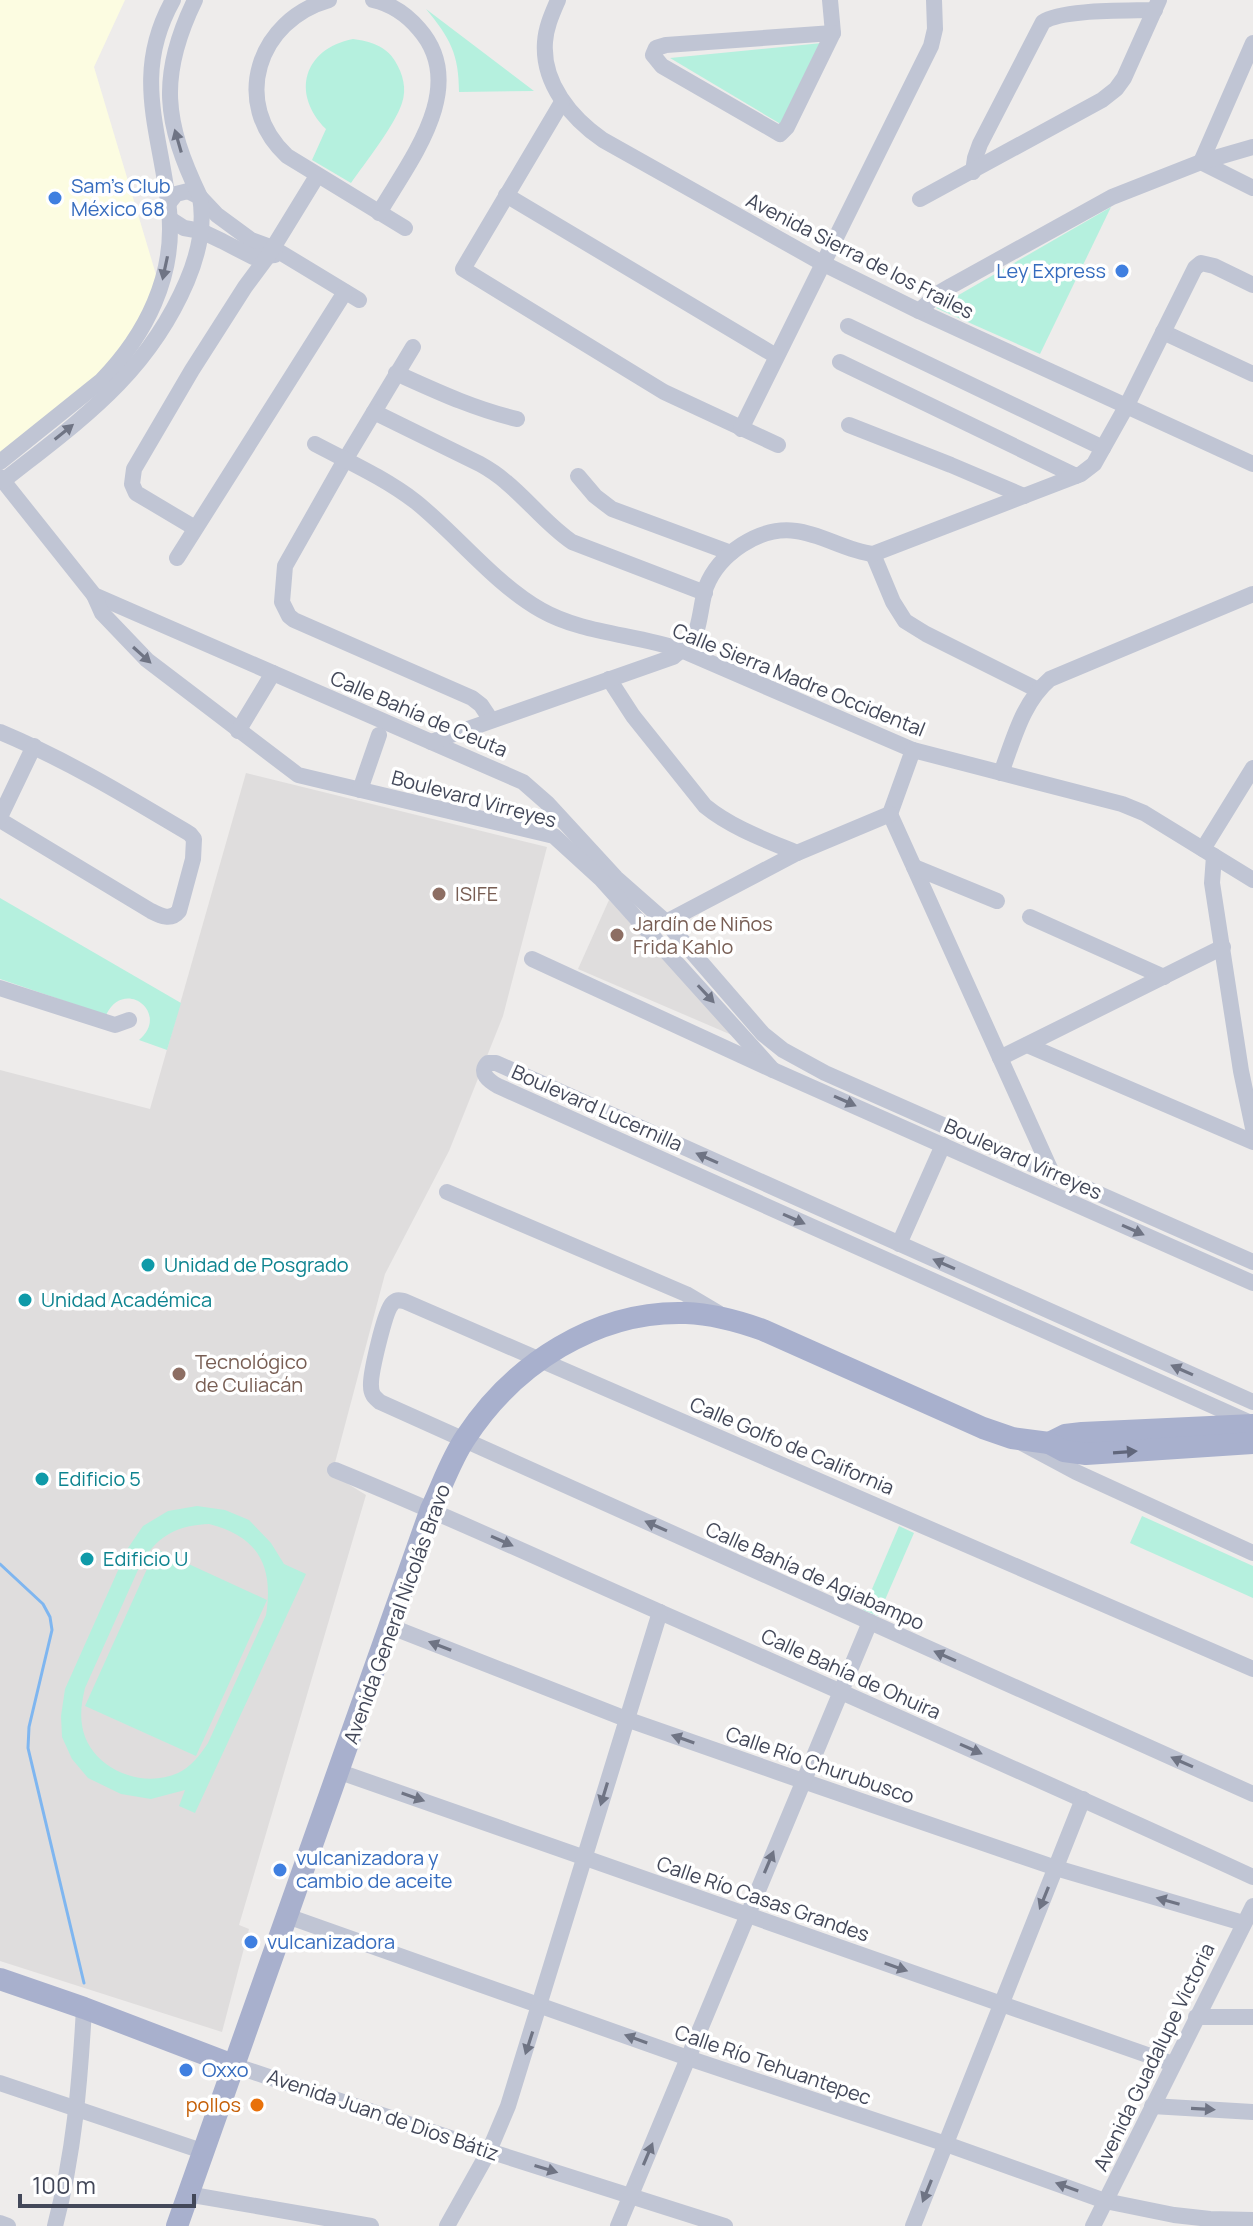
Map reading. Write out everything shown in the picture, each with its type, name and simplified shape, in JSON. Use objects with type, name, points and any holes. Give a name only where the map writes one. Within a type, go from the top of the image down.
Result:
[{"type":"main road","name":"Avenida General Nicolás Bravo","points":[[177,2226],[431,1509],[463,1440],[489,1404],[540,1358],[595,1329],[640,1317],[683,1312],[726,1318],[763,1330],[962,1420],[1012,1438],[1049,1443],[1064,1451],[1086,1454],[1253,1443]]},
{"type":"main road","name":"Avenida General Nicolás Bravo","points":[[1049,1443],[1065,1435],[1082,1433],[1253,1425]]},
{"type":"main road","name":"Avenida Juan de Dios Bátiz","points":[[2,1984],[84,2008],[233,2065]]},
{"type":"street","points":[[0,462],[101,381],[135,341],[160,288],[169,246],[169,212],[152,114],[150,81],[159,32],[173,0]]},
{"type":"street","points":[[1,479],[111,393],[146,354],[166,324],[191,271],[201,231],[200,197],[177,141],[169,95],[173,55],[195,0]]},
{"type":"street","points":[[329,0],[303,10],[282,25],[267,45],[257,82],[261,115],[272,140],[287,156],[405,228]]},
{"type":"street","points":[[373,0],[395,9],[422,32],[433,51],[439,82],[437,105],[431,123],[379,213]]},
{"type":"street","name":"Avenida Sierra de los Frailes","points":[[558,0],[549,22],[545,53],[553,83],[562,102],[579,122],[603,140],[822,263],[919,311],[1253,464]]},
{"type":"street","points":[[830,0],[833,33],[787,127],[780,134],[662,66],[653,55],[656,48],[666,45],[833,33]]},
{"type":"street","points":[[741,429],[931,46],[935,29],[934,0]]},
{"type":"street","points":[[973,172],[980,144],[1043,22],[1049,18],[1082,13],[1157,5]]},
{"type":"street","points":[[920,199],[1102,100],[1116,89],[1157,5]]},
{"type":"street","points":[[1201,162],[1249,60],[1253,43]]},
{"type":"street","points":[[562,102],[463,269],[664,392],[778,445]]},
{"type":"street","points":[[919,311],[939,293],[1112,197],[1201,162],[1253,147]]},
{"type":"street","points":[[1201,162],[1253,188]]},
{"type":"street","points":[[195,528],[136,493],[132,484],[134,469],[245,287],[275,253],[317,176]]},
{"type":"street","points":[[169,212],[176,194],[188,191],[200,197],[217,215],[251,240],[352,296],[177,558]]},
{"type":"street","points":[[506,195],[776,356]]},
{"type":"street","points":[[169,212],[184,228],[201,231],[253,257],[275,253]]},
{"type":"street","points":[[431,742],[666,660],[694,638],[712,573],[748,541],[794,530],[857,552],[876,553],[1076,476],[1094,464],[1195,268],[1201,263],[1214,266],[1253,285]]},
{"type":"street","points":[[848,326],[1103,448]]},
{"type":"street","points":[[1163,332],[1253,374]]},
{"type":"street","points":[[413,347],[285,566],[282,595],[285,610],[289,616],[472,698],[491,720]]},
{"type":"street","points":[[840,362],[1076,476]]},
{"type":"street","points":[[396,373],[447,397],[517,419]]},
{"type":"street","points":[[374,412],[480,464],[506,482],[572,542],[705,593]]},
{"type":"street","points":[[849,425],[1024,496]]},
{"type":"street","name":"Calle Sierra Madre Occidental","points":[[315,444],[375,475],[417,503],[511,588],[541,610],[584,626],[681,650],[913,750],[1122,804],[1144,813],[1253,880]]},
{"type":"street","points":[[578,476],[595,496],[612,509],[731,553]]},
{"type":"street","name":"Calle Bahía de Ceuta","points":[[1,479],[94,595],[516,778],[540,795],[616,878],[666,922],[739,1019],[783,1050]]},
{"type":"street","points":[[876,553],[893,602],[905,621],[1038,690]]},
{"type":"street","points":[[1001,773],[1025,709],[1050,679],[1253,594]]},
{"type":"street","name":"Boulevard Virreyes","points":[[94,595],[102,613],[134,648],[298,775],[554,836],[600,878],[739,1019],[773,1070],[1253,1283]]},
{"type":"street","points":[[238,731],[273,673]]},
{"type":"street","points":[[609,679],[633,716],[705,806],[729,822],[797,853]]},
{"type":"street","points":[[0,732],[34,746],[124,794],[190,834],[194,839],[194,850],[176,915],[167,917],[151,911],[0,818],[34,746]]},
{"type":"street","points":[[360,790],[379,735]]},
{"type":"street","points":[[913,750],[890,814],[1052,1173]]},
{"type":"street","points":[[1253,768],[1209,852],[1241,1071],[1253,1128]]},
{"type":"street","points":[[666,922],[797,853],[890,814]]},
{"type":"street","points":[[914,867],[997,901]]},
{"type":"street","points":[[1030,917],[1164,977]]},
{"type":"street","points":[[1000,1058],[1223,947]]},
{"type":"street","points":[[532,959],[773,1070]]},
{"type":"street","points":[[0,988],[115,1025],[129,1020]]},
{"type":"street","points":[[1027,1045],[1253,1142]]},
{"type":"street","name":"Boulevard Virreyes","points":[[783,1050],[825,1073],[1253,1262]]},
{"type":"street","name":"Boulevard Lucernilla","points":[[1253,1402],[496,1063],[488,1063],[484,1068],[485,1076],[498,1086],[1253,1425]]},
{"type":"street","points":[[899,1244],[943,1145]]},
{"type":"street","points":[[447,1192],[686,1294],[726,1318]]},
{"type":"street","name":"Calle Golfo de California","points":[[371,1385],[389,1310],[392,1303],[404,1301],[1253,1669]]},
{"type":"street","name":"Calle Bahía de Agiabampo","points":[[371,1385],[372,1394],[380,1402],[1253,1794]]},
{"type":"street","points":[[1012,1438],[1076,1472],[1253,1553]]},
{"type":"street","name":"Calle Bahía de Ohuira","points":[[335,1470],[431,1509],[841,1690],[1253,1877]]},
{"type":"street","points":[[447,2226],[489,2151],[508,2106],[660,1612]]},
{"type":"street","points":[[618,2226],[870,1622]]},
{"type":"street","name":"Calle Río Churubusco","points":[[389,1626],[626,1719],[803,1781],[1056,1868],[1243,1923]]},
{"type":"street","name":"Calle Río Casas Grandes","points":[[340,1772],[1173,2064]]},
{"type":"street","points":[[913,2226],[1083,1799]]},
{"type":"street","name":"Avenida Guadalupe Victoria","points":[[1093,2226],[1253,1906]]},
{"type":"street","name":"Calle Río Tehuantepec","points":[[287,1916],[1105,2201],[1174,2215],[1253,2220]]},
{"type":"street","points":[[55,2226],[78,2109],[84,2008]]},
{"type":"street","points":[[1196,2017],[1253,2017]]},
{"type":"street","name":"Avenida Juan de Dios Bátiz","points":[[233,2065],[725,2226]]},
{"type":"street","points":[[0,2083],[202,2151]]},
{"type":"street","points":[[1152,2106],[1253,2112]]},
{"type":"street","points":[[187,2194],[371,2226]]},
{"type":"street","points":[[0,2223],[8,2226]]},
{"type":"shaded area","points":[[0,0],[125,0],[94,67],[160,288],[135,341],[0,462]]},
{"type":"shaded area","points":[[426,9],[534,91],[459,92],[452,47]]},
{"type":"shaded area","points":[[353,39],[377,45],[391,56],[402,76],[404,92],[393,122],[351,183],[312,160],[326,129],[308,102],[306,88],[313,63],[323,52]]},
{"type":"shaded area","points":[[822,43],[784,126],[670,58]]},
{"type":"shaded area","points":[[1111,207],[1040,354],[936,308]]},
{"type":"shaded area","name":"Tecnológico de Culiacán","points":[[246,773],[547,847],[503,1016],[449,1151],[385,1274],[332,1474],[366,1495],[239,1925],[249,1929],[222,2032],[0,1961],[0,1070],[150,1109]]},
{"type":"shaded area","points":[[0,898],[181,1003],[167,1050],[139,1040],[148,1030],[150,1019],[147,1010],[133,999],[123,999],[114,1004],[106,1015],[0,979]]},
{"type":"shaded area","name":"Jardín de Niños Frida Kahlo","points":[[609,900],[734,1036],[578,969]]},
{"type":"shaded area","points":[[197,1506],[225,1510],[249,1520],[271,1543],[284,1564],[306,1574],[195,1813],[179,1806],[185,1790],[151,1799],[121,1794],[88,1778],[72,1759],[62,1737],[65,1689],[128,1548],[143,1526],[168,1511]],"holes":[[[209,1524],[240,1536],[259,1556],[267,1582],[266,1615],[208,1743],[195,1760],[178,1773],[163,1778],[148,1779],[118,1771],[94,1753],[86,1740],[81,1716],[85,1688],[142,1561],[149,1552],[178,1529]]]},
{"type":"shaded area","points":[[1142,1516],[1253,1566],[1253,1598],[1130,1543]]},
{"type":"shaded area","points":[[899,1526],[914,1533],[878,1616],[863,1610]]},
{"type":"shaded area","points":[[156,1549],[267,1600],[196,1756],[85,1706]]},
{"type":"waterway","points":[[0,1564],[43,1604],[50,1617],[52,1630],[29,1727],[28,1748],[84,1983]]},
{"type":"place","name":"Sam's Club México 68","points":[[55,198]]},
{"type":"place","name":"Ley Express","points":[[1122,271]]},
{"type":"place","name":"ISIFE","points":[[439,894]]},
{"type":"place","name":"Jardín de Niños Frida Kahlo","points":[[617,935]]},
{"type":"place","name":"Unidad de Posgrado","points":[[148,1265]]},
{"type":"place","name":"Unidad Académica","points":[[25,1300]]},
{"type":"place","name":"Tecnológico de Culiacán","points":[[179,1374]]},
{"type":"place","name":"Edificio 5","points":[[42,1479]]},
{"type":"place","name":"Edificio U","points":[[87,1559]]},
{"type":"place","name":"vulcanizadora y cambio de aceite","points":[[280,1870]]},
{"type":"place","name":"vulcanizadora","points":[[251,1942]]},
{"type":"place","name":"Oxxo","points":[[186,2070]]},
{"type":"place","name":"pollos","points":[[257,2105]]}]
